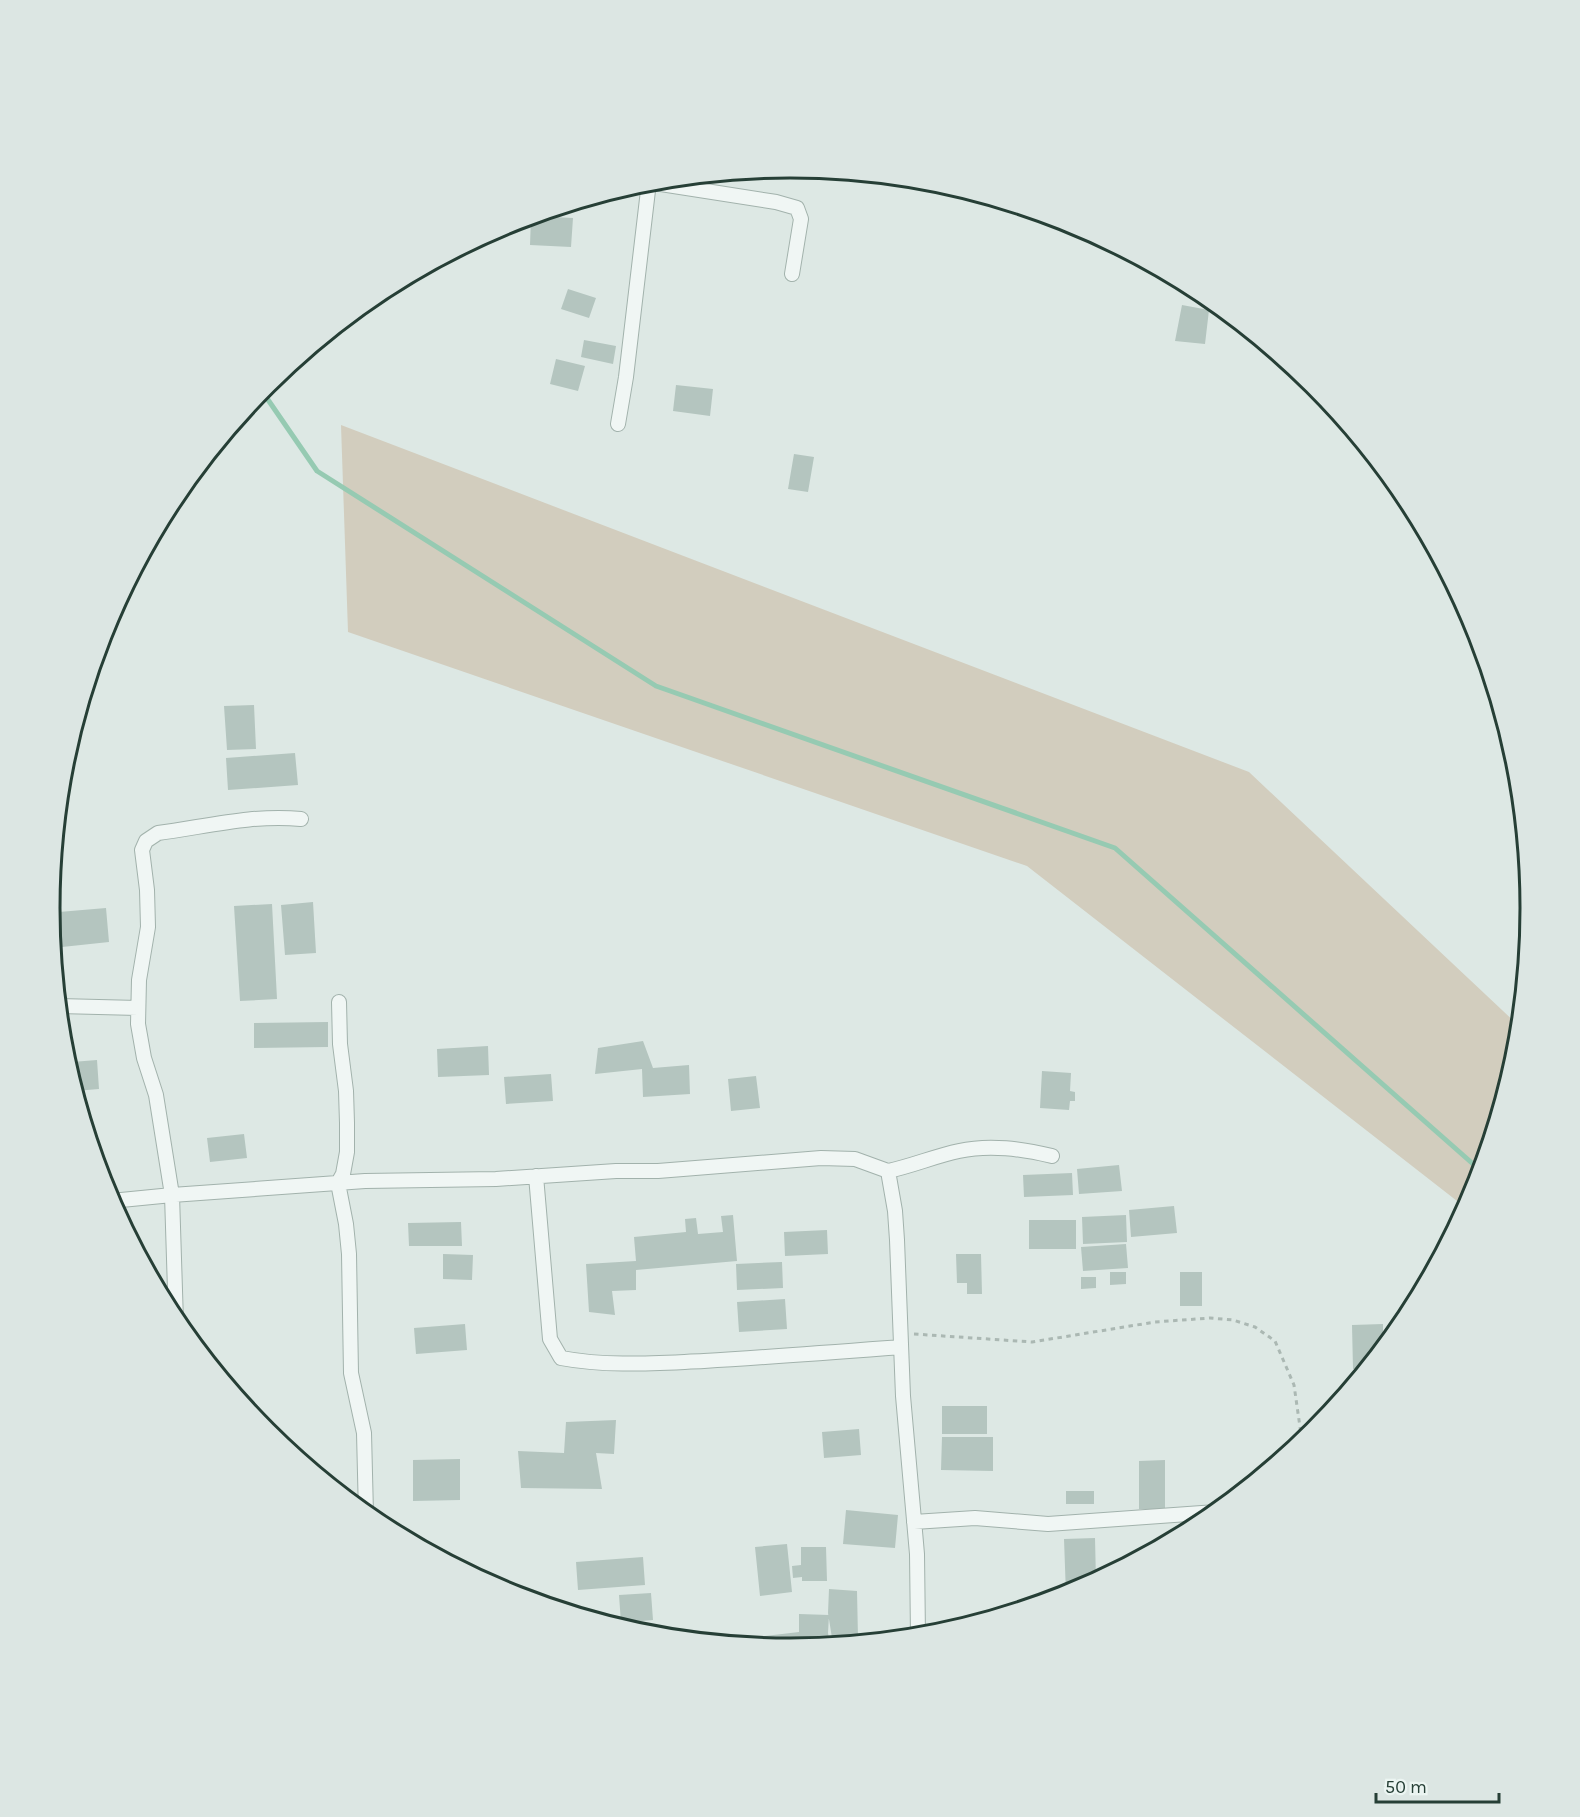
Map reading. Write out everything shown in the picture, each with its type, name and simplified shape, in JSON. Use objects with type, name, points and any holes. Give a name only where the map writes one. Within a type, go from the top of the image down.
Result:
[{"type":"street","points":[[682,187],[766,200],[797,208],[801,219],[792,274]]},
{"type":"street","points":[[618,424],[626,377],[648,193]]},
{"type":"street","points":[[175,1301],[172,1195],[156,1095],[144,1058],[138,1024],[139,980],[148,927],[147,890],[142,850],[146,841],[158,833],[246,820],[286,817],[301,819]]},
{"type":"street","points":[[339,1002],[340,1044],[346,1091],[347,1143],[343,1174],[338,1183],[349,1254],[351,1373],[364,1433],[366,1502]]},
{"type":"street","points":[[66,1006],[138,1008]]},
{"type":"street","points":[[121,1200],[338,1183],[658,1171],[821,1158],[855,1159],[888,1171],[912,1166],[961,1150],[992,1148],[1025,1150],[1052,1156]]},
{"type":"street","points":[[888,1171],[895,1211],[903,1396],[917,1554],[918,1626]]},
{"type":"street","points":[[536,1176],[550,1339],[561,1358],[587,1363],[628,1365],[901,1347]]},
{"type":"street","points":[[914,1522],[975,1518],[1048,1524],[1198,1513]]},
{"type":"path","points":[[900,1332],[1032,1342],[1155,1322],[1210,1318],[1233,1320],[1256,1328],[1275,1341],[1294,1385],[1300,1430]]},
{"type":"shaded area","points":[[341,425],[1249,772],[1511,1019],[1495,1097],[1481,1143],[1458,1202],[1027,866],[348,632]]},
{"type":"building","points":[[555,217],[573,218],[571,247],[530,245],[531,226]]},
{"type":"building","points":[[568,289],[596,298],[589,318],[561,309]]},
{"type":"building","points":[[1182,305],[1209,311],[1205,344],[1175,341]]},
{"type":"building","points":[[584,340],[616,346],[613,364],[581,357]]},
{"type":"building","points":[[556,359],[585,366],[578,391],[550,384]]},
{"type":"building","points":[[676,385],[713,389],[710,416],[673,411]]},
{"type":"building","points":[[794,454],[814,457],[808,492],[788,489]]},
{"type":"building","points":[[254,705],[256,749],[227,750],[224,706]]},
{"type":"building","points":[[295,753],[298,785],[228,790],[226,758]]},
{"type":"building","points":[[313,902],[316,953],[285,955],[281,905]]},
{"type":"building","points":[[272,904],[277,999],[240,1001],[234,906]]},
{"type":"building","points":[[106,908],[109,942],[62,947],[60,912]]},
{"type":"building","points":[[328,1022],[328,1047],[254,1048],[254,1023]]},
{"type":"building","points":[[643,1041],[653,1068],[689,1065],[690,1094],[643,1097],[642,1069],[595,1074],[598,1048]]},
{"type":"building","points":[[488,1046],[489,1075],[438,1077],[437,1049]]},
{"type":"building","points":[[97,1060],[99,1089],[83,1090],[77,1062]]},
{"type":"building","points":[[1042,1071],[1071,1073],[1070,1091],[1075,1092],[1075,1101],[1070,1101],[1069,1110],[1040,1108]]},
{"type":"building","points":[[551,1074],[553,1101],[506,1104],[504,1077]]},
{"type":"building","points":[[756,1076],[760,1108],[731,1111],[728,1079]]},
{"type":"building","points":[[244,1134],[247,1158],[210,1162],[207,1138]]},
{"type":"building","points":[[1119,1165],[1122,1191],[1079,1194],[1077,1169]]},
{"type":"building","points":[[1072,1173],[1073,1195],[1024,1197],[1023,1175]]},
{"type":"building","points":[[1174,1206],[1177,1233],[1131,1237],[1129,1210]]},
{"type":"building","points":[[733,1215],[737,1261],[636,1270],[636,1290],[612,1291],[615,1315],[589,1312],[586,1264],[636,1261],[634,1237],[686,1232],[685,1219],[696,1218],[698,1234],[723,1232],[721,1216]]},
{"type":"building","points":[[1126,1215],[1127,1242],[1083,1244],[1082,1217]]},
{"type":"building","points":[[1029,1220],[1076,1220],[1076,1249],[1029,1249]]},
{"type":"building","points":[[461,1222],[462,1246],[409,1246],[408,1223]]},
{"type":"building","points":[[827,1230],[828,1254],[785,1256],[784,1232]]},
{"type":"building","points":[[1126,1244],[1128,1268],[1083,1271],[1081,1247]]},
{"type":"building","points":[[443,1254],[473,1255],[472,1280],[443,1279]]},
{"type":"building","points":[[956,1254],[981,1254],[982,1294],[967,1294],[967,1283],[957,1283]]},
{"type":"building","points":[[782,1262],[783,1288],[737,1290],[736,1264]]},
{"type":"building","points":[[1110,1272],[1126,1272],[1126,1284],[1110,1285]]},
{"type":"building","points":[[1180,1272],[1202,1272],[1202,1306],[1180,1306]]},
{"type":"building","points":[[1081,1277],[1096,1277],[1096,1288],[1081,1289]]},
{"type":"building","points":[[785,1299],[787,1329],[739,1332],[737,1302]]},
{"type":"building","points":[[465,1324],[467,1350],[416,1354],[414,1328]]},
{"type":"building","points":[[1383,1324],[1383,1334],[1356,1369],[1353,1369],[1352,1325]]},
{"type":"building","points":[[942,1406],[987,1406],[987,1434],[942,1434]]},
{"type":"building","points":[[616,1420],[614,1454],[596,1453],[602,1489],[521,1488],[518,1451],[564,1453],[566,1422]]},
{"type":"building","points":[[859,1429],[861,1455],[824,1458],[822,1432]]},
{"type":"building","points":[[942,1437],[993,1437],[993,1471],[941,1470]]},
{"type":"building","points":[[460,1459],[460,1500],[413,1501],[413,1460]]},
{"type":"building","points":[[1165,1460],[1165,1509],[1139,1509],[1139,1461]]},
{"type":"building","points":[[1066,1491],[1094,1491],[1094,1504],[1066,1504]]},
{"type":"building","points":[[846,1510],[898,1515],[895,1548],[843,1544]]},
{"type":"building","points":[[1095,1538],[1096,1571],[1066,1584],[1064,1539]]},
{"type":"building","points":[[787,1544],[792,1592],[760,1596],[755,1547]]},
{"type":"building","points":[[801,1547],[826,1547],[827,1581],[802,1581],[802,1577],[793,1578],[792,1566],[801,1565]]},
{"type":"building","points":[[643,1557],[645,1585],[578,1590],[576,1562]]},
{"type":"building","points":[[829,1589],[857,1591],[858,1635],[832,1637],[828,1613]]},
{"type":"building","points":[[651,1593],[653,1620],[636,1622],[621,1618],[619,1595]]},
{"type":"building","points":[[799,1614],[829,1615],[829,1637],[765,1637],[799,1632]]},
{"type":"waterway","points":[[267,399],[317,471],[656,686],[1115,848],[1473,1164]]}]
